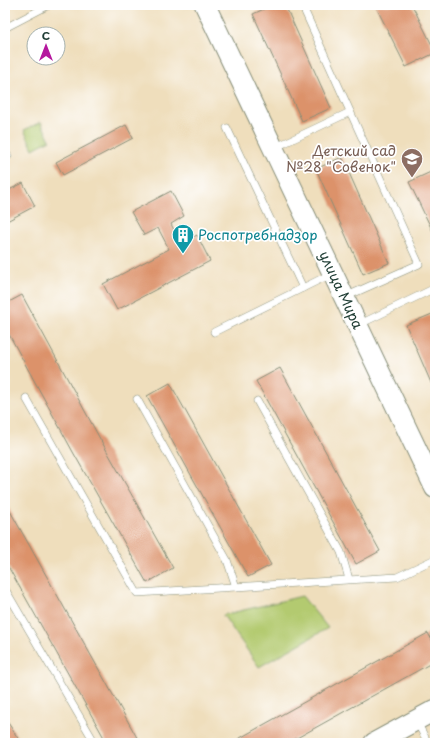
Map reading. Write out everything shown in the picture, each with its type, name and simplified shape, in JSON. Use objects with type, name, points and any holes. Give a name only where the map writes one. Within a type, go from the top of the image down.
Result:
[{"type":"street","name":"улица Мира","points":[[205,5],[435,488]]},
{"type":"street","points":[[374,743],[435,710]]},
{"type":"lane","points":[[5,28],[49,5]]},
{"type":"lane","points":[[302,5],[419,264],[344,298]]},
{"type":"lane","points":[[273,148],[350,112]]},
{"type":"lane","points":[[227,128],[303,288]]},
{"type":"lane","points":[[214,332],[333,273]]},
{"type":"lane","points":[[357,325],[435,288]]},
{"type":"lane","points":[[26,398],[137,593],[397,577],[435,559]]},
{"type":"lane","points":[[137,399],[227,560],[236,587]]},
{"type":"lane","points":[[257,401],[341,552],[349,580]]},
{"type":"lane","points":[[5,589],[96,743]]},
{"type":"lane","points":[[416,720],[428,743]]},
{"type":"green space","points":[[41,122],[50,140],[33,149],[24,130]]},
{"type":"green space","points":[[302,596],[328,628],[259,667],[223,615]]},
{"type":"building","points":[[273,5],[285,5],[331,108],[302,121],[253,14]]},
{"type":"building","points":[[375,5],[412,5],[435,53],[406,67]]},
{"type":"building","points":[[126,125],[133,138],[63,175],[56,162]]},
{"type":"building","points":[[342,157],[389,263],[363,274],[316,169]]},
{"type":"building","points":[[435,170],[435,236],[409,182]]},
{"type":"building","points":[[23,183],[35,206],[5,222],[5,192]]},
{"type":"building","name":"Роспотребнадзор","points":[[171,191],[184,216],[171,224],[181,244],[197,235],[210,261],[117,310],[103,284],[169,249],[158,228],[144,235],[131,212]]},
{"type":"building","points":[[22,295],[99,437],[173,568],[147,583],[5,327],[5,304]]},
{"type":"building","points":[[432,314],[435,320],[435,392],[406,325]]},
{"type":"building","points":[[280,368],[380,551],[356,564],[256,381]]},
{"type":"building","points":[[170,383],[271,565],[248,577],[147,396]]},
{"type":"building","points":[[5,502],[140,743],[107,743],[5,561]]},
{"type":"building","points":[[428,633],[435,646],[435,661],[288,743],[231,743]]},
{"type":"building","points":[[5,718],[21,743],[5,743]]},
{"type":"place","name":"Детский сад №28 \"Совенок\"","points":[[412,178]]},
{"type":"place","name":"Роспотребнадзор","points":[[183,254]]}]
